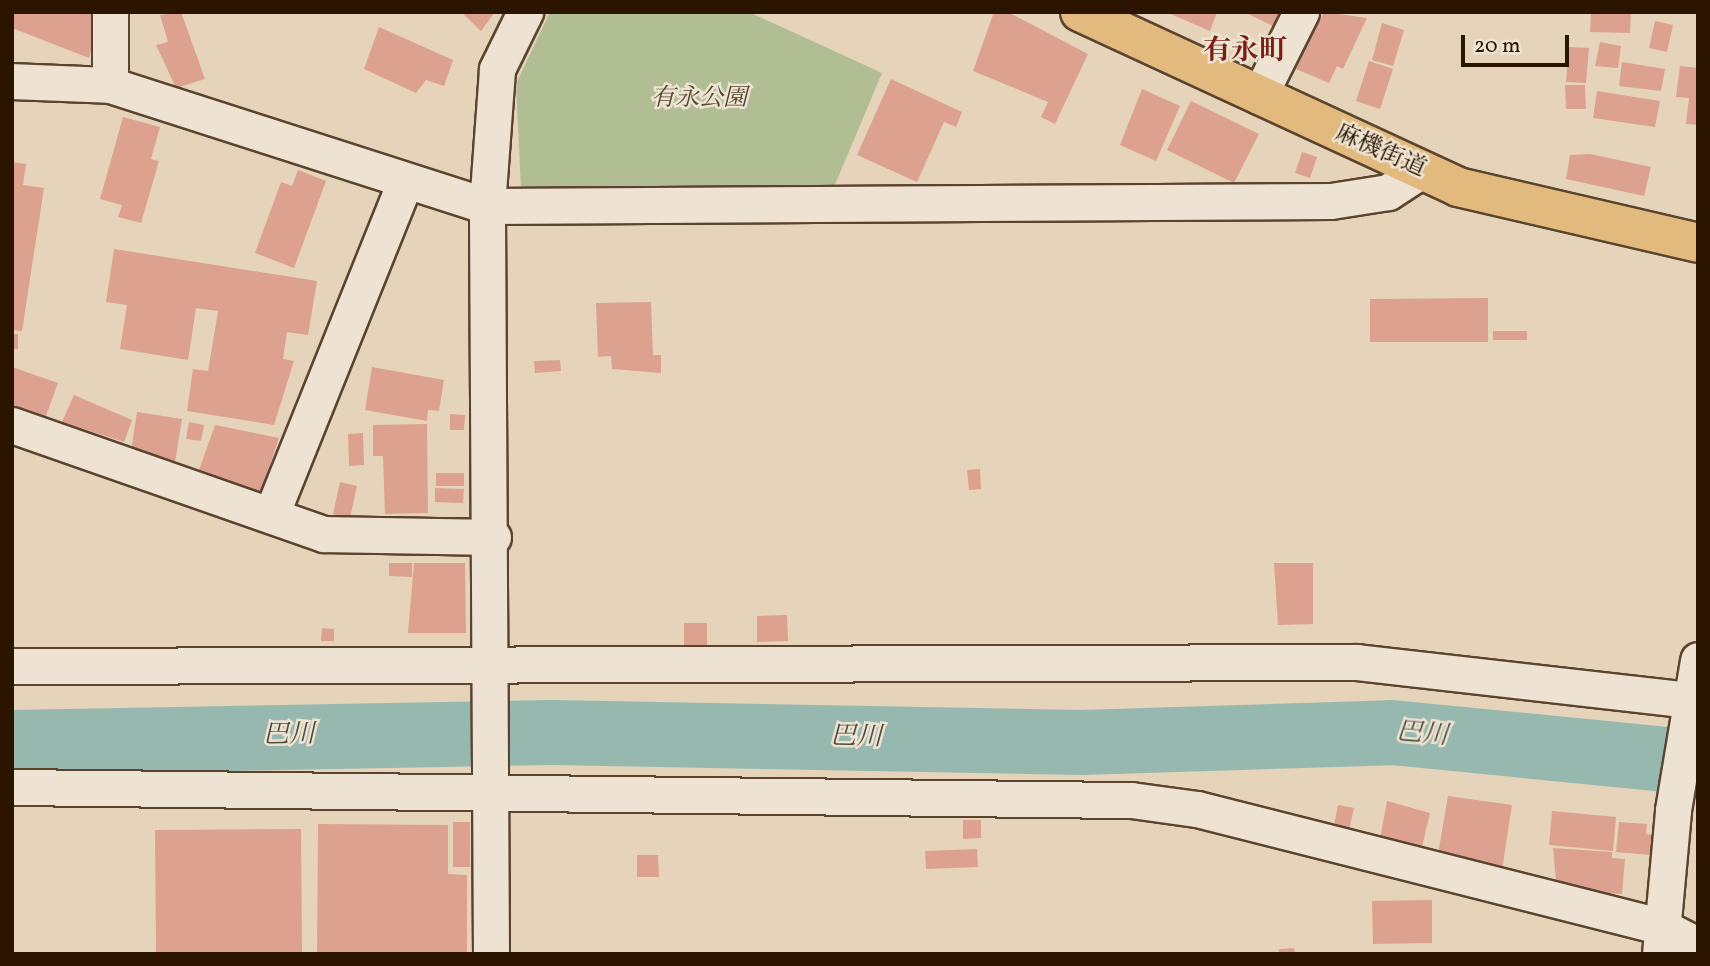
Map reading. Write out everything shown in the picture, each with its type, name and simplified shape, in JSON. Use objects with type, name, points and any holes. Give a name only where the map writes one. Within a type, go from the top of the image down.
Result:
[{"type":"main road","name":"麻機街道","points":[[1080,12],[1458,187],[1698,243]]},
{"type":"street","points":[[110,12],[110,85]]},
{"type":"street","points":[[491,954],[493,537],[487,206],[497,69],[525,12]]},
{"type":"street","points":[[1259,96],[1301,12]]},
{"type":"street","points":[[12,81],[110,85],[405,182],[487,206],[1331,201],[1388,192],[1420,171]]},
{"type":"street","points":[[271,515],[405,182]]},
{"type":"street","points":[[12,425],[324,534],[493,537]]},
{"type":"street","points":[[1660,940],[1686,811],[1698,660]]},
{"type":"street","points":[[12,666],[491,662],[1357,662],[1695,700]]},
{"type":"street","points":[[12,787],[492,788],[1131,800],[1197,809],[1660,940],[1698,945]]},
{"type":"green space","name":"有永公園","points":[[550,12],[749,12],[882,73],[834,187],[521,189],[516,84]]},
{"type":"building","points":[[12,12],[101,12],[89,58],[12,28]]},
{"type":"building","points":[[181,12],[205,79],[176,88],[156,45],[168,42],[160,15]]},
{"type":"building","points":[[461,12],[495,12],[481,31]]},
{"type":"building","points":[[994,12],[1008,12],[1088,54],[1055,124],[1041,117],[1048,102],[973,71]]},
{"type":"building","points":[[1166,12],[1217,12],[1210,31]]},
{"type":"building","points":[[1244,12],[1288,12],[1281,30]]},
{"type":"building","points":[[1324,12],[1367,18],[1343,69],[1337,66],[1329,83],[1296,69]]},
{"type":"building","points":[[1591,12],[1631,12],[1630,33],[1590,32]]},
{"type":"building","points":[[1655,21],[1673,25],[1667,52],[1649,48]]},
{"type":"building","points":[[1382,23],[1404,30],[1393,66],[1372,60]]},
{"type":"building","points":[[379,27],[453,60],[444,86],[426,80],[416,93],[364,69]]},
{"type":"building","points":[[1600,42],[1621,46],[1618,68],[1595,66]]},
{"type":"building","points":[[1569,47],[1589,48],[1586,83],[1566,82]]},
{"type":"building","points":[[1369,61],[1393,69],[1380,109],[1356,101]]},
{"type":"building","points":[[1622,62],[1665,69],[1661,91],[1619,86]]},
{"type":"building","points":[[1680,66],[1698,68],[1698,125],[1686,124],[1689,98],[1676,97]]},
{"type":"building","points":[[891,79],[962,112],[956,127],[944,122],[917,182],[857,155]]},
{"type":"building","points":[[1565,85],[1585,85],[1586,109],[1566,109]]},
{"type":"building","points":[[1142,89],[1180,106],[1156,161],[1120,145]]},
{"type":"building","points":[[1597,91],[1660,101],[1655,127],[1593,118]]},
{"type":"building","points":[[1191,101],[1259,134],[1234,183],[1167,150]]},
{"type":"building","points":[[123,117],[160,127],[151,159],[159,161],[141,223],[118,217],[122,205],[100,199]]},
{"type":"building","points":[[1302,152],[1317,157],[1310,178],[1295,173]]},
{"type":"building","points":[[1590,154],[1651,167],[1644,196],[1566,179],[1570,155]]},
{"type":"building","points":[[12,162],[26,164],[23,185],[44,188],[22,331],[12,330]]},
{"type":"building","points":[[298,170],[326,181],[294,268],[255,253],[281,182],[292,186]]},
{"type":"building","points":[[114,249],[317,281],[308,335],[287,332],[283,359],[294,361],[274,425],[187,411],[193,369],[208,371],[218,311],[196,308],[188,360],[120,349],[127,305],[106,302]]},
{"type":"building","points":[[1488,298],[1488,342],[1370,342],[1370,299]]},
{"type":"building","points":[[651,302],[653,355],[661,355],[661,373],[612,369],[611,356],[598,357],[596,303]]},
{"type":"building","points":[[1493,331],[1527,331],[1527,340],[1493,340]]},
{"type":"building","points":[[12,334],[18,334],[18,349],[12,349]]},
{"type":"building","points":[[560,360],[561,371],[535,373],[534,361]]},
{"type":"building","points":[[12,367],[58,383],[46,416],[12,404]]},
{"type":"building","points":[[372,367],[444,380],[439,411],[428,410],[427,421],[365,410]]},
{"type":"building","points":[[74,395],[132,420],[124,442],[62,422]]},
{"type":"building","points":[[137,412],[182,419],[175,463],[131,451]]},
{"type":"building","points":[[450,414],[465,415],[464,430],[450,430]]},
{"type":"building","points":[[189,422],[204,425],[201,441],[186,439]]},
{"type":"building","points":[[427,424],[428,513],[385,514],[383,456],[373,456],[373,425]]},
{"type":"building","points":[[215,425],[279,438],[260,494],[198,473]]},
{"type":"building","points":[[363,433],[364,465],[349,466],[348,434]]},
{"type":"building","points":[[980,469],[981,489],[969,490],[967,470]]},
{"type":"building","points":[[436,473],[464,473],[464,486],[436,486]]},
{"type":"building","points":[[340,482],[357,486],[350,518],[333,514]]},
{"type":"building","points":[[435,488],[464,489],[463,503],[435,502]]},
{"type":"building","points":[[389,563],[412,563],[412,577],[389,576]]},
{"type":"building","points":[[414,563],[465,563],[466,633],[408,633]]},
{"type":"building","points":[[1274,563],[1313,563],[1313,624],[1278,625]]},
{"type":"building","points":[[787,615],[788,641],[757,642],[757,616]]},
{"type":"building","points":[[684,623],[707,623],[707,647],[684,647]]},
{"type":"building","points":[[322,628],[334,629],[334,641],[321,641]]},
{"type":"building","points":[[1448,796],[1512,805],[1502,870],[1437,860]]},
{"type":"building","points":[[1387,801],[1430,813],[1420,855],[1379,845]]},
{"type":"building","points":[[1338,805],[1354,808],[1347,838],[1332,835]]},
{"type":"building","points":[[1552,811],[1616,817],[1613,851],[1549,845]]},
{"type":"building","points":[[963,820],[981,820],[981,838],[963,839]]},
{"type":"building","points":[[453,822],[470,822],[470,867],[453,867]]},
{"type":"building","points":[[1619,822],[1647,824],[1646,834],[1653,835],[1651,855],[1616,852]]},
{"type":"building","points":[[318,824],[448,825],[448,874],[467,875],[467,954],[317,954]]},
{"type":"building","points":[[301,829],[302,954],[156,954],[155,830]]},
{"type":"building","points":[[1553,848],[1612,852],[1612,858],[1625,859],[1622,894],[1557,890]]},
{"type":"building","points":[[977,849],[978,867],[926,869],[925,851]]},
{"type":"building","points":[[637,855],[658,855],[659,877],[637,877]]},
{"type":"building","points":[[1432,900],[1432,943],[1373,944],[1372,901]]},
{"type":"building","points":[[1294,948],[1295,954],[1279,954],[1279,949]]},
{"type":"waterway","name":"巴川","points":[[12,742],[552,732],[1081,742],[1391,732],[1698,762]]},
{"type":"district","name":"有永町","points":[[1245,52]]}]
